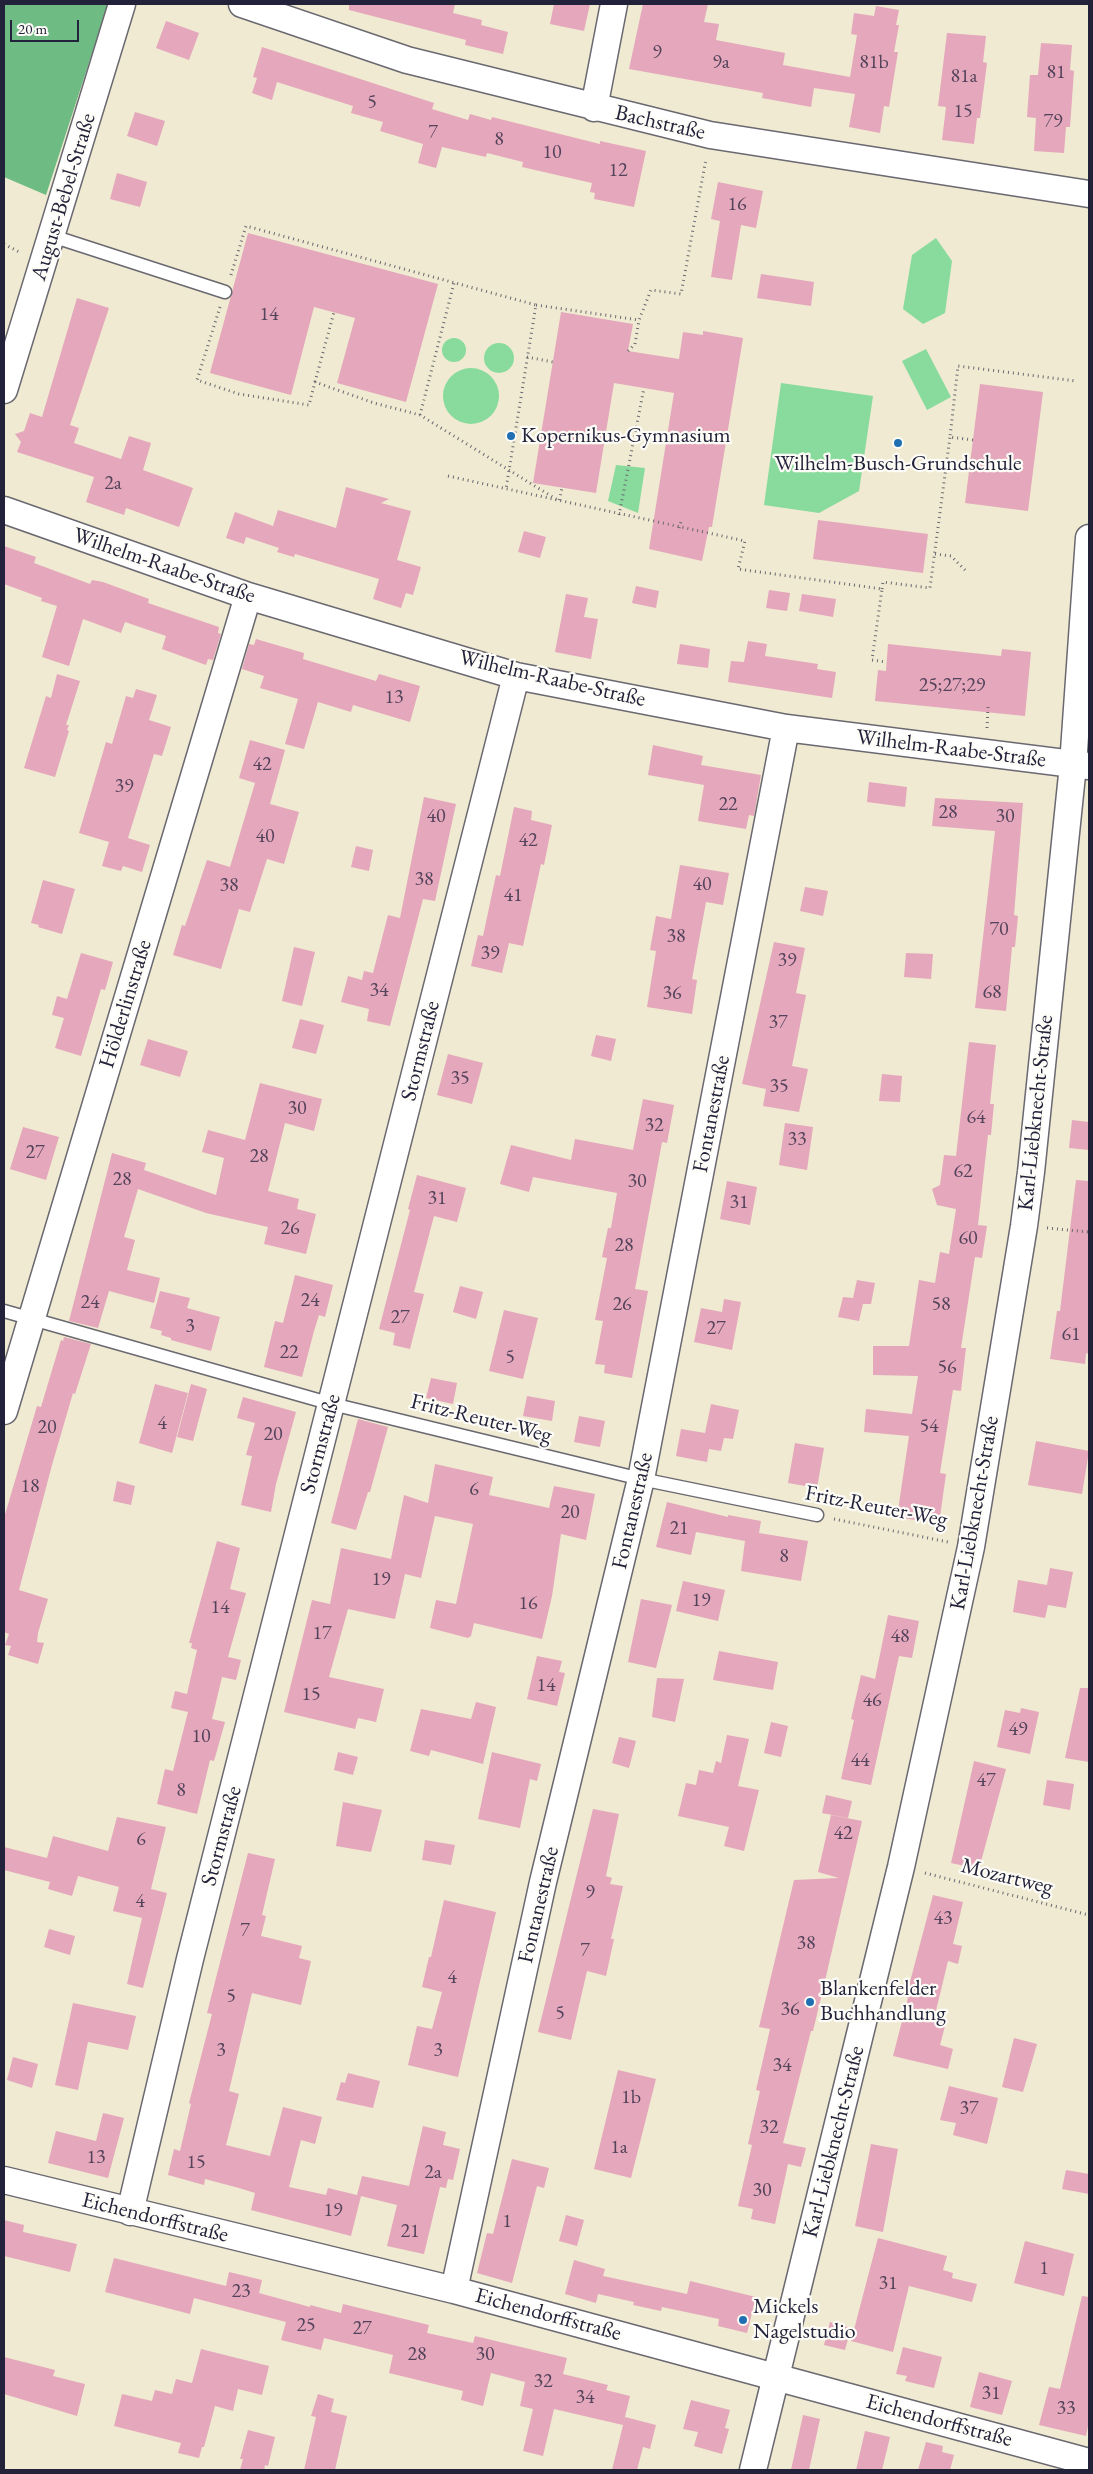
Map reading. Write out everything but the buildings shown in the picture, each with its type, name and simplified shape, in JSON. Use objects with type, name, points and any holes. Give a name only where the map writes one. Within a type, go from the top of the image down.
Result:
[{"type":"street","name":"August-Bebel-Straße","points":[[4,390],[122,4]]},
{"type":"street","name":"Bachstraße","points":[[242,4],[407,60],[594,108],[710,135],[1089,194]]},
{"type":"street","points":[[594,108],[614,4]]},
{"type":"street","name":"Wilhelm-Raabe-Straße","points":[[4,510],[248,596],[516,676],[786,728],[1081,766]]},
{"type":"street","name":"Karl-Liebknecht-Straße","points":[[754,2470],[898,1876],[971,1547],[1024,1226],[1081,766],[1089,538]]},
{"type":"street","name":"Hölderlinstraße","points":[[4,1411],[248,596]]},
{"type":"street","name":"Stormstraße","points":[[130,2212],[190,1959],[516,676]]},
{"type":"street","name":"Fontanestraße","points":[[454,2290],[543,1882],[641,1479],[786,728]]},
{"type":"street","name":"Eichendorffstraße","points":[[4,2180],[454,2290],[1089,2462]]},
{"type":"lane","points":[[52,236],[225,292]]},
{"type":"lane","name":"Fritz-Reuter-Weg","points":[[4,1311],[332,1404],[641,1479],[816,1515]]},
{"type":"path","points":[[628,351],[635,344],[639,320],[651,290],[681,294],[710,135]]},
{"type":"path","points":[[334,312],[309,405],[239,394],[197,380],[246,226],[536,305],[639,320]]},
{"type":"path","points":[[420,415],[454,283]]},
{"type":"path","points":[[506,489],[536,305]]},
{"type":"path","points":[[527,357],[553,362]]},
{"type":"path","points":[[886,662],[872,660],[883,582],[930,588],[958,366],[1076,381]]},
{"type":"path","points":[[315,382],[374,403],[420,415],[559,501]]},
{"type":"path","points":[[619,514],[644,388]]},
{"type":"path","points":[[950,437],[973,440]]},
{"type":"path","points":[[448,476],[745,541],[738,569],[882,589]]},
{"type":"path","points":[[559,501],[562,488]]},
{"type":"path","points":[[679,528],[681,522]]},
{"type":"path","points":[[935,554],[951,556],[966,571]]},
{"type":"path","points":[[1024,1226],[1089,1232]]},
{"type":"path","name":"Fritz-Reuter-Weg","points":[[816,1515],[955,1543]]},
{"type":"path","name":"Mozartweg","points":[[917,1871],[1089,1915]]},
{"type":"green space","points":[[4,4],[108,4],[46,195],[4,177]]},
{"type":"green space","points":[[936,238],[952,261],[945,313],[923,324],[903,309],[912,255]]},
{"type":"green space","points":[[454,338],[463,341],[466,350],[463,359],[454,362],[445,359],[442,350],[445,341]]},
{"type":"green space","points":[[499,343],[510,347],[514,358],[510,369],[499,373],[488,369],[484,358],[488,347]]},
{"type":"green space","points":[[926,349],[951,397],[927,410],[902,361]]},
{"type":"green space","points":[[465,368],[477,368],[491,376],[499,390],[497,407],[491,416],[477,424],[465,424],[455,419],[448,412],[443,402],[443,390],[448,380],[455,373]]},
{"type":"green space","points":[[781,383],[873,396],[859,491],[819,513],[764,505]]},
{"type":"green space","points":[[616,465],[645,468],[638,513],[608,501]]},
{"type":"place","name":"Kopernikus-Gymnasium","points":[[511,436]]},
{"type":"place","name":"Wilhelm-Busch-Grundschule","points":[[898,443]]},
{"type":"place","name":"Blankenfelder Buchhandlung","points":[[810,2002]]},
{"type":"place","name":"Mickels Nagelstudio","points":[[743,2320]]}]
